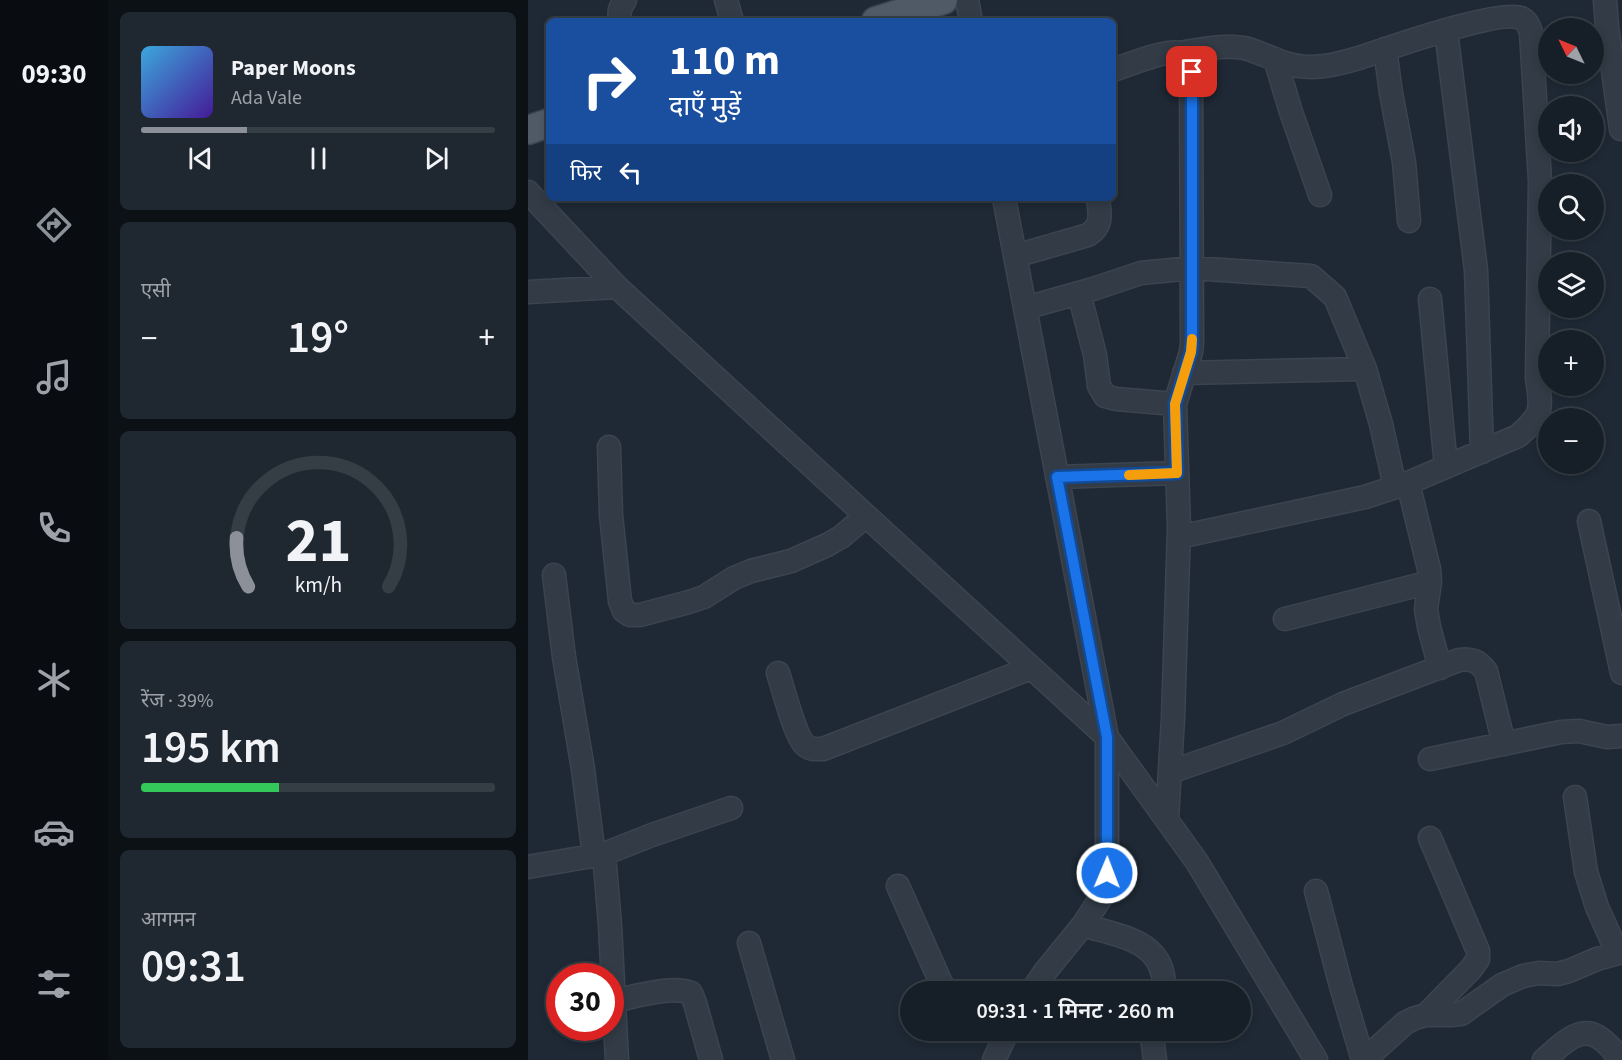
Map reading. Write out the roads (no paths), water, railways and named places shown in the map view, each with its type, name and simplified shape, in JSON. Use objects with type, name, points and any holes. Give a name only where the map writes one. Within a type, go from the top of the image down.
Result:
[{"type":"main road","points":[[883,13],[943,0]]},
{"type":"main road","points":[[528,130],[546,124]]},
{"type":"street","points":[[619,18],[620,9],[625,0]]},
{"type":"street","points":[[726,0],[731,18]]},
{"type":"street","points":[[967,0],[970,18]]},
{"type":"street","points":[[1605,0],[1621,129]]},
{"type":"street","points":[[1116,69],[1170,52],[1180,53],[1225,47],[1242,48],[1300,66],[1337,65],[1526,9],[1531,32],[1540,181],[1537,378],[1541,400],[1538,415],[1533,423],[1518,436],[1482,452],[1402,485],[1365,497],[1179,537]]},
{"type":"street","points":[[1446,31],[1476,270],[1482,452]]},
{"type":"street","points":[[1385,49],[1404,162],[1409,221]]},
{"type":"street","points":[[1167,819],[1179,537],[1175,404],[1192,343],[1192,72],[1191,62],[1187,56],[1180,53]]},
{"type":"street","points":[[1275,60],[1320,195]]},
{"type":"street","points":[[528,192],[617,287],[1107,737],[1197,862],[1316,1060]]},
{"type":"street","points":[[1005,201],[1107,737],[1107,873],[1100,899],[1083,925],[1039,981]]},
{"type":"street","points":[[1015,256],[1088,236],[1095,231],[1099,222],[1098,201]]},
{"type":"street","points":[[1025,308],[1141,273],[1192,268],[1311,276],[1335,297],[1365,369],[1429,569],[1430,582],[1426,609],[1440,668]]},
{"type":"street","points":[[528,292],[617,287]]},
{"type":"street","points":[[1079,293],[1095,355],[1099,386],[1106,396],[1116,399],[1175,404]]},
{"type":"street","points":[[1430,299],[1446,467]]},
{"type":"street","points":[[1184,373],[1365,369]]},
{"type":"street","points":[[609,447],[611,515],[620,601],[624,610],[630,615],[640,615],[704,597],[734,578],[751,571],[791,561],[841,537],[866,516]]},
{"type":"street","points":[[1057,477],[1177,473]]},
{"type":"street","points":[[1589,521],[1619,639],[1622,674]]},
{"type":"street","points":[[554,575],[564,657],[599,855],[609,925],[611,963]]},
{"type":"street","points":[[1285,619],[1430,582]]},
{"type":"street","points":[[1170,772],[1283,733],[1343,704],[1469,658],[1480,663],[1486,671],[1504,744]]},
{"type":"street","points":[[778,674],[799,738],[806,747],[814,750],[1031,668]]},
{"type":"street","points":[[1430,759],[1570,732],[1579,731],[1607,737],[1622,736]]},
{"type":"street","points":[[1316,891],[1363,1060],[1405,1023],[1426,1015],[1461,1014],[1502,985],[1523,976],[1539,973],[1557,974],[1620,952],[1597,907],[1586,872],[1575,797]]},
{"type":"street","points":[[528,867],[599,855],[730,808]]},
{"type":"street","points":[[1426,1015],[1478,959],[1478,951],[1430,838]]},
{"type":"street","points":[[898,886],[940,981]]},
{"type":"street","points":[[1083,925],[1146,947],[1162,969],[1163,981]]},
{"type":"street","points":[[749,943],[783,1060]]},
{"type":"street","points":[[624,999],[667,991],[684,990],[691,993],[711,1060]]},
{"type":"street","points":[[1544,1060],[1570,1037],[1593,1034],[1601,1038],[1621,1060]]},
{"type":"street","points":[[616,1041],[617,1060]]},
{"type":"street","points":[[994,1060],[1003,1041]]},
{"type":"street","points":[[1152,1041],[1155,1060]]}]
